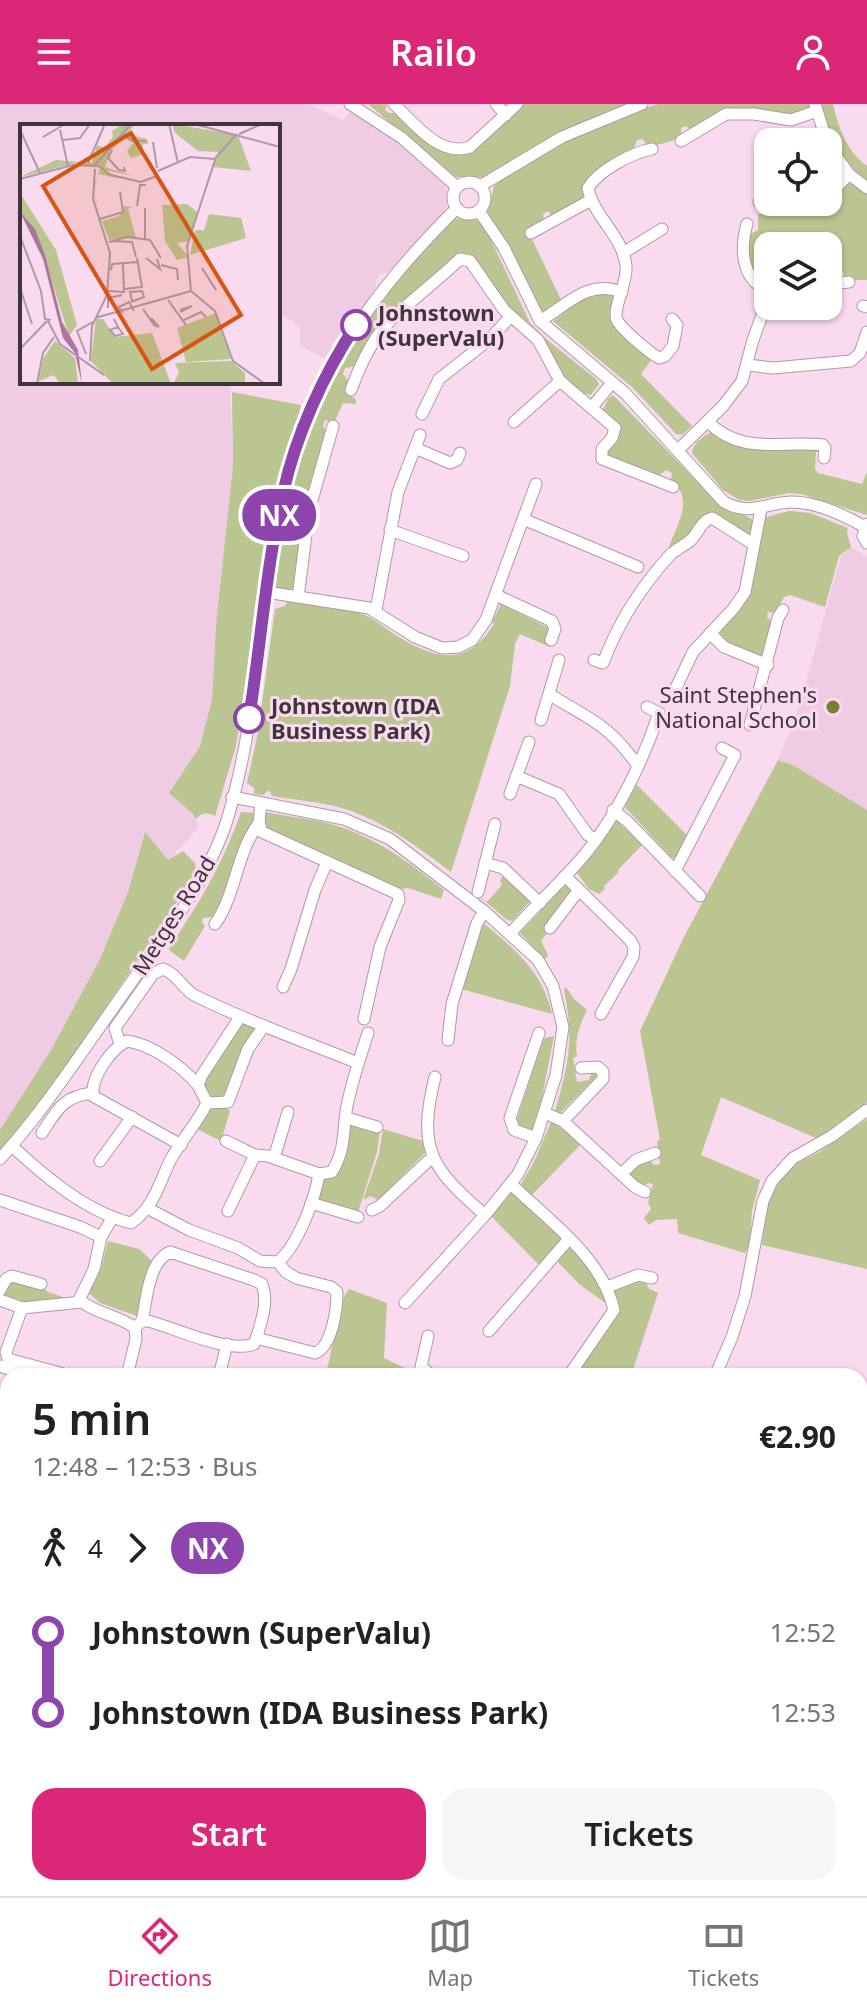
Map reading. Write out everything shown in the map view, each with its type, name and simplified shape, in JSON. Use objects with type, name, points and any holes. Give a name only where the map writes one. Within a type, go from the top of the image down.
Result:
[{"type":"street","points":[[350,104],[402,138],[457,187]]},
{"type":"street","points":[[496,104],[506,115]]},
{"type":"street","points":[[393,107],[422,133],[461,150],[470,147],[517,104]]},
{"type":"street","points":[[480,186],[562,137],[642,104]]},
{"type":"street","points":[[681,141],[726,114],[754,114],[791,120],[816,108],[823,128]]},
{"type":"street","points":[[646,147],[593,180],[588,188],[591,200],[623,253],[627,276],[616,312],[618,322],[655,357],[665,356],[673,346],[677,325],[672,319]]},
{"type":"street","points":[[842,164],[867,188]]},
{"type":"street","points":[[842,182],[849,174]]},
{"type":"street","points":[[470,181],[480,186],[485,199],[479,211],[466,214],[457,208],[453,197],[457,187],[470,181]]},
{"type":"street","points":[[531,233],[591,200]]},
{"type":"street","name":"Metges Road","points":[[0,1159],[42,1111],[198,882],[227,819],[246,735],[283,492],[308,417],[333,364],[372,302],[412,252],[457,208]]},
{"type":"street","points":[[479,211],[504,248],[540,321],[612,383],[724,502],[743,509],[761,509],[790,502],[807,503],[866,526],[863,536],[867,543]]},
{"type":"street","points":[[747,224],[744,256],[746,272],[754,283]]},
{"type":"street","points":[[623,253],[662,229]]},
{"type":"street","points":[[351,390],[371,347],[391,320],[460,259],[470,261],[511,316],[538,340],[560,381],[615,428],[612,438],[602,449],[602,459],[669,481]]},
{"type":"street","points":[[842,283],[849,282]]},
{"type":"street","points":[[540,321],[595,288],[606,286],[622,292]]},
{"type":"street","points":[[422,414],[439,379],[490,339],[511,316]]},
{"type":"street","points":[[678,450],[737,390],[748,365],[760,320]]},
{"type":"street","points":[[748,365],[773,368],[851,361],[860,353],[867,332]]},
{"type":"street","points":[[514,422],[560,381]]},
{"type":"street","points":[[592,407],[612,383]]},
{"type":"street","points":[[708,422],[724,435],[744,443],[823,445],[824,458]]},
{"type":"street","points":[[298,597],[309,511],[333,426]]},
{"type":"street","points":[[376,610],[398,492],[420,435]]},
{"type":"street","points":[[415,448],[450,463],[457,460],[460,453]]},
{"type":"street","points":[[266,592],[376,610],[425,643],[442,648],[458,647],[472,640],[482,628],[536,484]]},
{"type":"street","points":[[674,692],[691,656],[745,592],[761,509]]},
{"type":"street","points":[[594,660],[603,663],[615,633],[632,605],[671,555],[691,539],[706,520],[712,518],[753,544]]},
{"type":"street","points":[[523,519],[638,567]]},
{"type":"street","points":[[390,530],[463,556]]},
{"type":"street","points":[[496,595],[552,621],[555,629],[551,640]]},
{"type":"street","points":[[750,725],[768,665],[777,615]]},
{"type":"street","points":[[710,633],[724,647],[768,665]]},
{"type":"street","points":[[541,720],[559,660]]},
{"type":"street","points":[[549,694],[608,729],[638,766]]},
{"type":"street","points":[[510,934],[565,876],[595,839],[613,810],[638,766],[659,713],[647,707]]},
{"type":"street","points":[[510,794],[529,742]]},
{"type":"street","points":[[675,871],[735,755],[722,748]]},
{"type":"street","points":[[516,776],[559,794],[588,835],[595,839]]},
{"type":"street","points":[[232,797],[344,819],[390,839],[510,934],[542,965],[553,986],[560,1007],[562,1046],[536,1138],[511,1184],[405,1303]]},
{"type":"street","points":[[261,803],[259,823],[262,832],[398,894],[399,900],[380,947],[364,1019]]},
{"type":"street","points":[[613,810],[700,896]]},
{"type":"street","points":[[215,924],[222,914],[245,847],[259,823]]},
{"type":"street","points":[[478,892],[495,824]]},
{"type":"street","points":[[283,987],[327,862]]},
{"type":"street","points":[[485,863],[503,868],[540,903]]},
{"type":"street","points":[[565,876],[634,947],[633,957],[601,1014]]},
{"type":"street","points":[[550,928],[580,891]]},
{"type":"street","points":[[448,1040],[452,1004],[477,923],[484,911]]},
{"type":"street","points":[[120,1044],[115,1028],[153,974],[163,969],[170,971],[193,995],[240,1017],[358,1063]]},
{"type":"street","points":[[198,1085],[240,1017]]},
{"type":"street","points":[[207,1103],[228,1102],[248,1049],[264,1026]]},
{"type":"street","points":[[226,1141],[255,1155],[274,1158],[319,1174],[332,1172],[337,1164],[347,1118],[346,1108],[368,1033]]},
{"type":"street","points":[[536,1138],[514,1130],[510,1118],[539,1033]]},
{"type":"street","points":[[181,1145],[93,1096],[98,1073],[120,1044],[133,1042],[187,1072],[207,1103]]},
{"type":"street","points":[[563,1121],[603,1079],[603,1072],[598,1067],[581,1068]]},
{"type":"street","points":[[435,1077],[426,1119],[433,1159],[456,1190],[485,1215]]},
{"type":"street","points":[[42,1133],[72,1096],[93,1093]]},
{"type":"street","points":[[12,1146],[45,1174],[113,1217],[131,1223],[149,1209],[170,1161],[207,1103]]},
{"type":"street","points":[[718,1368],[745,1296],[763,1201],[772,1181],[793,1158],[832,1136],[867,1110]]},
{"type":"street","points":[[274,1158],[288,1112]]},
{"type":"street","points":[[545,1113],[563,1121],[635,1187],[645,1192]]},
{"type":"street","points":[[100,1161],[132,1117]]},
{"type":"street","points":[[347,1118],[377,1127]]},
{"type":"street","points":[[621,1174],[636,1160],[655,1153]]},
{"type":"street","points":[[228,1211],[255,1155]]},
{"type":"street","points":[[372,1210],[433,1159]]},
{"type":"street","points":[[149,1209],[189,1230],[238,1248],[260,1261],[278,1262],[285,1256],[311,1203],[319,1174]]},
{"type":"street","points":[[511,1184],[597,1271],[607,1287],[614,1310],[574,1368]]},
{"type":"street","points":[[0,1200],[101,1237]]},
{"type":"street","points":[[311,1203],[358,1217]]},
{"type":"street","points":[[78,1302],[94,1269],[101,1237],[113,1217]]},
{"type":"street","points":[[489,1331],[568,1240]]},
{"type":"street","points":[[0,1300],[22,1308],[78,1302],[97,1313],[139,1325],[156,1323],[247,1347],[254,1344],[266,1299],[262,1284],[170,1252],[162,1256],[146,1297],[139,1325],[129,1368]]},
{"type":"street","points":[[256,1338],[315,1353],[326,1345],[337,1292],[331,1287],[296,1278],[278,1262]]},
{"type":"street","points":[[607,1287],[638,1275],[652,1278]]},
{"type":"street","points":[[0,1290],[6,1279],[12,1276],[41,1284]]},
{"type":"street","points":[[22,1308],[6,1352],[8,1359],[40,1362],[53,1368]]},
{"type":"street","points":[[422,1368],[428,1336]]},
{"type":"street","points":[[221,1368],[227,1344]]},
{"type":"shaded area","points":[[0,104],[308,104],[343,120],[352,109],[396,138],[444,182],[450,199],[443,214],[387,273],[381,273],[376,287],[327,360],[300,345],[300,326],[280,313],[280,124],[20,124],[20,384],[230,384],[233,466],[216,625],[212,700],[200,746],[169,793],[193,814],[199,827],[168,861],[144,833],[128,892],[100,959],[51,1050],[0,1130]]},
{"type":"shaded area","name":"Saint Stephen's National School","points":[[851,547],[867,557],[867,810],[793,765],[778,760],[797,713],[841,557]]},
{"type":"green space","points":[[368,104],[387,104],[385,110],[389,113],[396,113],[456,153],[522,104],[631,104],[485,177],[456,177]]},
{"type":"green space","points":[[658,104],[810,104],[807,110],[791,116],[742,109],[691,130],[686,126],[681,128],[681,136],[669,142],[646,145],[643,139],[637,140],[634,149],[587,180],[581,202],[553,217],[548,211],[543,214],[544,221],[530,235],[562,302],[544,312],[540,310],[491,221],[488,212],[494,186],[551,148],[615,119]]},
{"type":"green space","points":[[820,104],[833,104],[840,128],[828,128]]},
{"type":"green space","points":[[842,132],[854,154],[867,166],[867,183],[842,156]]},
{"type":"green space","points":[[856,184],[867,193],[867,280],[852,280],[844,276],[842,232],[754,232],[758,230],[758,216],[842,216],[842,187]]},
{"type":"green space","points":[[465,217],[475,219],[486,229],[530,323],[599,384],[591,395],[582,393],[566,379],[468,256],[426,288],[356,366],[345,368],[343,374],[349,382],[347,392],[356,404],[343,403],[334,423],[325,420],[323,426],[326,430],[294,588],[277,588],[273,584],[284,504],[310,421],[365,316],[449,221]]},
{"type":"green space","points":[[754,232],[754,272],[747,258],[750,234]]},
{"type":"green space","points":[[615,293],[613,311],[652,359],[641,374],[692,426],[682,435],[676,434],[633,388],[553,321],[589,294]]},
{"type":"green space","points":[[232,392],[301,405],[273,499],[236,746],[215,816],[205,813],[196,819],[169,793],[200,746],[212,700],[216,625],[233,466]]},
{"type":"green space","points":[[613,395],[717,502],[752,519],[752,533],[746,535],[714,515],[690,537],[668,550],[682,513],[682,496],[671,480],[672,473],[666,470],[657,477],[605,457],[613,419],[603,410]]},
{"type":"green space","points":[[714,431],[749,448],[818,448],[820,452],[816,452],[815,469],[818,473],[862,484],[867,472],[867,515],[801,494],[739,500],[723,490],[692,453],[697,442]]},
{"type":"green space","points":[[789,511],[810,513],[848,528],[851,547],[839,556],[825,607],[790,595],[784,597],[775,613],[768,612],[767,617],[773,623],[766,659],[733,648],[717,634],[737,609],[763,518]]},
{"type":"green space","points":[[288,600],[362,614],[408,643],[435,654],[460,654],[472,648],[494,624],[492,622],[501,604],[549,628],[545,639],[554,643],[550,647],[520,634],[515,644],[510,686],[451,872],[401,836],[360,814],[272,796],[269,790],[263,795],[254,794],[254,788],[247,783],[258,732],[275,609],[285,606]]},
{"type":"green space","points":[[778,760],[793,765],[867,810],[867,1102],[839,1126],[816,1138],[721,1097],[701,1155],[760,1180],[752,1211],[750,1243],[745,1253],[678,1233],[677,1219],[656,1220],[649,1225],[644,1218],[651,1209],[648,1203],[653,1184],[642,1187],[630,1172],[642,1160],[660,1164],[657,1141],[660,1140],[640,1031],[683,939]]},
{"type":"green space","points":[[636,784],[687,835],[675,858],[625,807]]},
{"type":"green space","points":[[241,812],[258,813],[221,907],[214,917],[203,918],[205,926],[184,961],[169,950],[170,946],[210,881]]},
{"type":"green space","points":[[265,812],[326,823],[373,841],[444,890],[441,899],[408,888],[400,889],[267,830],[263,822]]},
{"type":"green space","points":[[616,820],[642,845],[599,894],[589,889],[577,873],[597,850]]},
{"type":"green space","points":[[145,832],[168,860],[183,851],[195,863],[196,874],[53,1085],[0,1150],[0,1130],[51,1050],[100,959],[128,892]]},
{"type":"green space","points":[[503,876],[530,901],[512,921],[506,919],[471,889],[487,902],[502,885],[500,880]]},
{"type":"green space","points":[[564,886],[573,890],[544,928],[547,933],[541,941],[548,955],[545,959],[520,933]]},
{"type":"green space","points":[[485,924],[527,963],[542,986],[552,1014],[461,989]]},
{"type":"green space","points":[[566,987],[587,1010],[578,1032],[577,1056],[573,1058],[577,1082],[589,1080],[592,1072],[598,1075],[560,1113],[555,1111],[567,1065],[569,1037]]},
{"type":"green space","points":[[243,1022],[258,1028],[226,1098],[213,1098],[202,1087],[204,1078]]},
{"type":"green space","points":[[554,1036],[541,1103],[531,1132],[522,1127],[517,1119],[542,1043],[545,1038]]},
{"type":"green space","points":[[226,1107],[230,1111],[221,1141],[197,1129],[209,1108]]},
{"type":"green space","points":[[867,1119],[867,1269],[762,1245],[766,1210],[780,1178],[793,1165],[819,1152]]},
{"type":"green space","points":[[551,1122],[583,1142],[531,1196],[521,1184]]},
{"type":"green space","points":[[351,1123],[380,1130],[377,1152],[357,1215],[320,1201],[317,1197],[322,1180]]},
{"type":"green space","points":[[383,1129],[423,1141],[425,1153],[378,1200],[370,1196],[363,1200],[379,1154]]},
{"type":"green space","points":[[513,1192],[560,1237],[561,1244],[541,1267],[491,1216]]},
{"type":"green space","points":[[108,1241],[139,1249],[153,1262],[137,1316],[100,1303],[89,1293],[101,1268]]},
{"type":"green space","points":[[567,1248],[573,1249],[599,1281],[608,1305],[579,1284],[556,1260]]},
{"type":"green space","points":[[636,1279],[647,1283],[648,1288],[658,1293],[634,1368],[579,1368],[604,1330],[613,1291]]},
{"type":"green space","points":[[9,1280],[42,1287],[66,1298],[35,1302],[12,1298],[3,1292]]},
{"type":"green space","points":[[349,1289],[387,1303],[384,1358],[405,1368],[327,1368],[344,1297]]},
{"type":"bus line","name":"NX","points":[[249,718],[283,492],[308,417],[356,325]]},
{"type":"place","name":"Johnstown (SuperValu)","points":[[356,325]]},
{"type":"place","name":"Saint Stephen's National School","points":[[833,707]]},
{"type":"place","name":"Johnstown (IDA Business Park)","points":[[249,718]]}]
